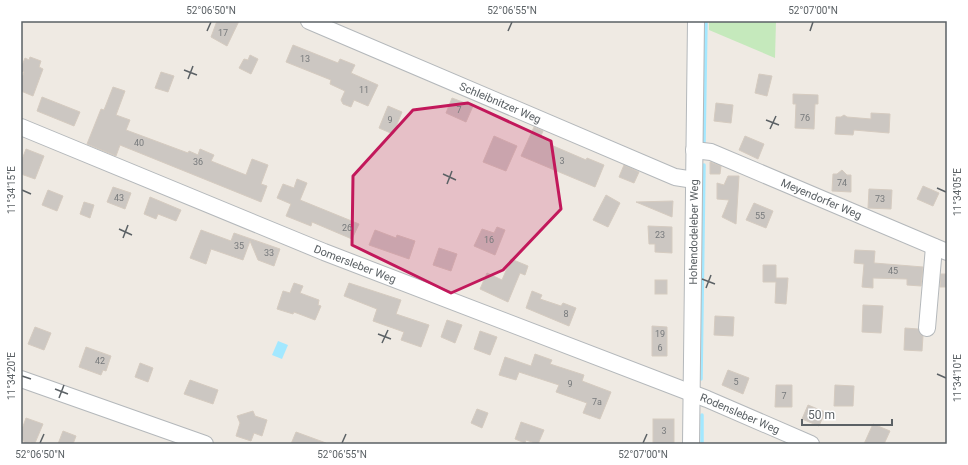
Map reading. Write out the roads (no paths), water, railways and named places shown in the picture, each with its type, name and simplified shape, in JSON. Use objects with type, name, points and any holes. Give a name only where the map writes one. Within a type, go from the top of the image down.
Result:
[{"type":"street","name":"Schleibnitzer Weg","points":[[309,21],[675,177],[683,180],[694,180]]},
{"type":"street","name":"Hohendodeleber Weg","points":[[691,444],[696,21]]},
{"type":"street","name":"Domersleber Weg","points":[[21,127],[324,252],[691,394]]},
{"type":"street","name":"Meyendorfer Weg","points":[[694,150],[711,152],[940,249]]},
{"type":"street","points":[[927,328],[940,249]]},
{"type":"street","points":[[21,379],[205,444]]},
{"type":"street","name":"Rodensleber Weg","points":[[691,394],[811,444]]},
{"type":"water","points":[[278,341],[288,345],[282,359],[272,355]]},
{"type":"waterway","points":[[704,143],[706,21]]},
{"type":"waterway","points":[[701,379],[704,165]]},
{"type":"waterway","points":[[702,415],[702,444]]}]
